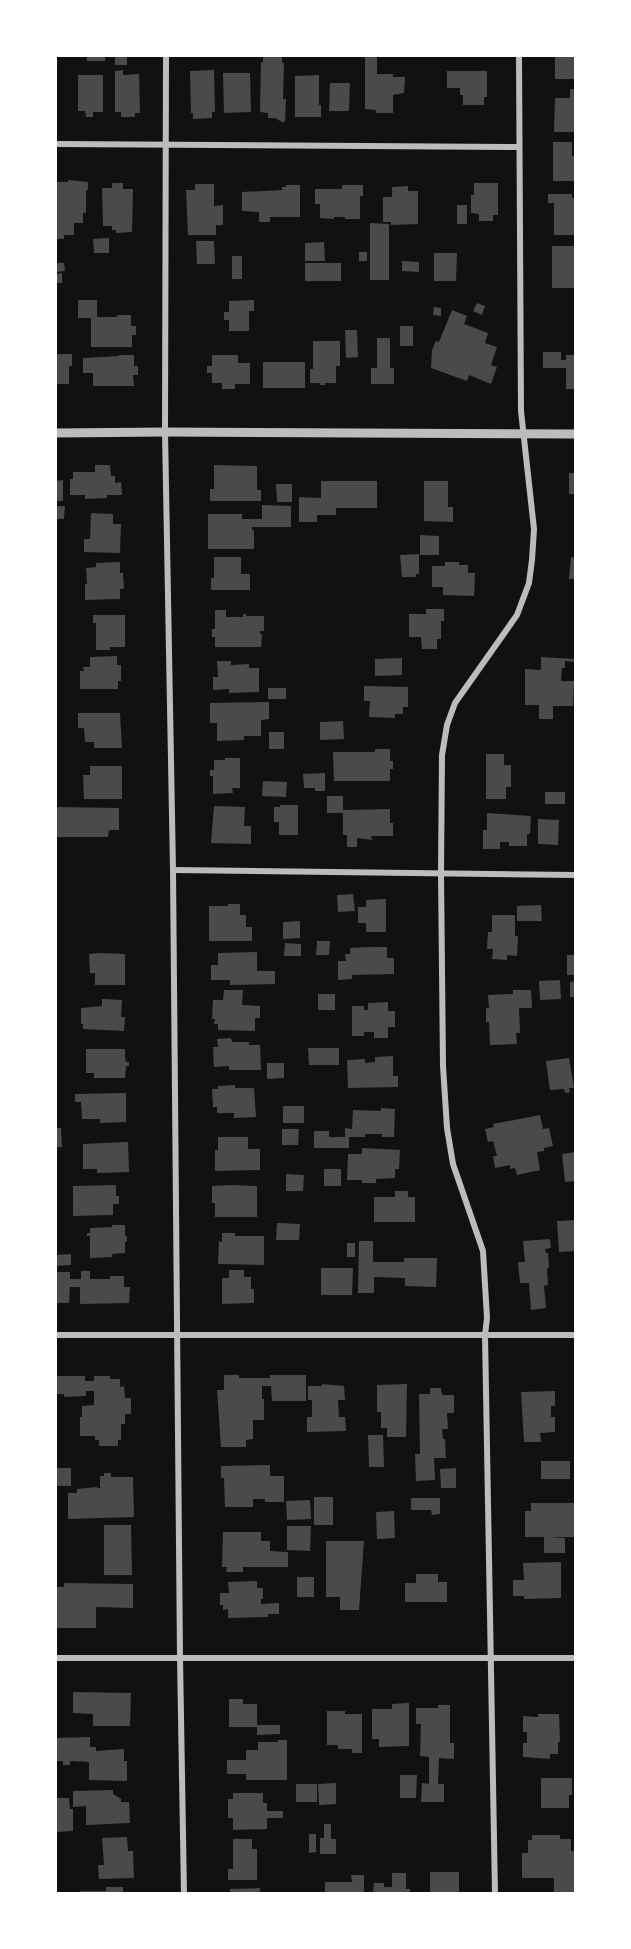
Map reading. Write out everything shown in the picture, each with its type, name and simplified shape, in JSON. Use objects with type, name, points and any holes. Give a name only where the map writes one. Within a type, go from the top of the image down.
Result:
[{"type":"street","points":[[166,56],[165,432],[174,870],[184,1893]]},
{"type":"street","points":[[495,1893],[485,1335],[487,1307],[483,1251],[453,1164],[447,1128],[443,1066],[442,755],[447,725],[455,703],[517,615],[529,583],[534,529],[521,411],[519,56]]},
{"type":"street","points":[[56,144],[519,147]]},
{"type":"street","points":[[56,434],[165,432],[576,434]]},
{"type":"street","points":[[174,870],[576,875]]},
{"type":"street","points":[[56,1335],[576,1335]]},
{"type":"street","points":[[56,1658],[576,1658]]},
{"type":"building","points":[[87,56],[105,56],[105,61],[87,61]]},
{"type":"building","points":[[115,56],[127,56],[127,65],[115,65]]},
{"type":"building","points":[[263,56],[282,56],[282,63],[284,63],[283,99],[286,99],[285,122],[268,118],[268,113],[260,112]]},
{"type":"building","points":[[365,56],[377,56],[377,74],[405,77],[404,93],[393,95],[393,113],[376,113],[376,110],[365,109]]},
{"type":"building","points":[[555,56],[576,56],[576,79],[555,79]]},
{"type":"building","points":[[123,70],[123,75],[139,74],[140,113],[135,113],[135,117],[121,117],[121,112],[115,112],[115,71]]},
{"type":"building","points":[[214,70],[215,112],[212,112],[212,118],[193,119],[190,71]]},
{"type":"building","points":[[447,71],[487,71],[487,97],[484,97],[484,105],[463,105],[460,88],[447,88]]},
{"type":"building","points":[[223,73],[250,73],[251,112],[224,113]]},
{"type":"building","points":[[78,75],[103,75],[103,112],[93,112],[93,117],[86,117],[85,111],[78,111]]},
{"type":"building","points":[[319,75],[321,117],[295,117],[295,76]]},
{"type":"building","points":[[330,83],[350,83],[349,111],[329,111]]},
{"type":"building","points":[[570,89],[576,89],[576,132],[554,132],[555,98],[570,98]]},
{"type":"building","points":[[553,142],[572,142],[572,156],[576,156],[576,181],[553,181]]},
{"type":"building","points":[[68,180],[88,182],[86,213],[83,213],[83,223],[74,223],[74,235],[64,235],[64,239],[56,239],[56,182],[68,182]]},
{"type":"building","points":[[112,183],[123,183],[123,189],[133,189],[132,232],[116,233],[116,230],[112,230],[112,226],[103,226],[102,188],[112,188]]},
{"type":"building","points":[[474,183],[498,183],[498,215],[493,215],[493,221],[479,221],[479,214],[471,213]]},
{"type":"building","points":[[195,184],[214,184],[214,206],[223,205],[223,225],[216,225],[216,235],[188,235],[186,190],[195,190]]},
{"type":"building","points":[[300,185],[300,217],[270,217],[270,222],[259,222],[259,212],[242,211],[242,192],[282,190],[282,187]]},
{"type":"building","points":[[342,185],[363,185],[363,196],[360,196],[360,219],[320,218],[320,204],[315,204],[315,189],[342,189]]},
{"type":"building","points":[[408,186],[408,191],[418,191],[418,224],[391,225],[391,222],[383,222],[383,197],[392,197],[392,187]]},
{"type":"building","points":[[548,194],[572,194],[572,198],[576,198],[576,235],[554,235],[554,203],[548,203]]},
{"type":"building","points":[[457,205],[467,205],[467,224],[457,224]]},
{"type":"building","points":[[370,223],[389,224],[389,280],[370,280]]},
{"type":"building","points":[[109,238],[109,253],[94,253],[93,239]]},
{"type":"building","points":[[196,241],[214,241],[215,264],[197,264]]},
{"type":"building","points":[[324,242],[325,261],[305,261],[305,243]]},
{"type":"building","points":[[552,246],[576,246],[576,288],[552,288]]},
{"type":"building","points":[[359,252],[367,252],[367,261],[359,261]]},
{"type":"building","points":[[434,253],[457,253],[456,281],[434,281]]},
{"type":"building","points":[[232,256],[242,256],[242,279],[232,279]]},
{"type":"building","points":[[402,261],[419,262],[419,272],[402,271]]},
{"type":"building","points":[[56,263],[64,263],[65,271],[56,272]]},
{"type":"building","points":[[305,263],[341,263],[341,281],[305,281]]},
{"type":"building","points":[[62,273],[62,283],[56,283],[56,274]]},
{"type":"building","points":[[78,300],[97,300],[97,317],[131,315],[131,326],[136,326],[136,335],[132,335],[132,347],[91,347],[91,318],[78,318]]},
{"type":"building","points":[[254,300],[254,311],[249,311],[249,331],[229,331],[229,320],[224,320],[224,312],[229,312],[229,301]]},
{"type":"building","points":[[477,303],[485,306],[482,315],[473,311]]},
{"type":"building","points":[[434,307],[441,308],[441,316],[433,315]]},
{"type":"building","points":[[452,310],[467,316],[464,324],[488,333],[485,343],[497,347],[491,365],[497,367],[491,384],[469,375],[467,381],[431,368],[432,350],[436,341],[439,342]]},
{"type":"building","points":[[400,326],[413,326],[413,346],[400,346]]},
{"type":"building","points":[[345,330],[357,330],[358,357],[346,358]]},
{"type":"building","points":[[377,338],[390,338],[390,368],[394,368],[394,384],[371,384],[371,368],[377,368]]},
{"type":"building","points":[[313,341],[340,341],[340,366],[336,366],[336,383],[320,385],[320,383],[310,383],[310,369],[313,369]]},
{"type":"building","points":[[543,352],[561,352],[561,360],[566,360],[566,355],[576,355],[576,389],[566,389],[566,368],[543,368]]},
{"type":"building","points":[[56,354],[72,354],[69,384],[56,384]]},
{"type":"building","points":[[134,355],[134,366],[138,366],[138,375],[133,375],[134,386],[93,386],[93,373],[83,373],[83,358]]},
{"type":"building","points":[[212,355],[238,355],[238,363],[250,363],[250,384],[235,384],[235,389],[222,389],[222,383],[212,383],[212,373],[207,373],[207,366],[212,366]]},
{"type":"building","points":[[263,362],[305,362],[305,388],[263,388]]},
{"type":"building","points":[[95,465],[110,465],[111,476],[115,476],[115,483],[121,482],[122,495],[85,499],[85,495],[70,495],[70,479],[73,479],[73,472],[95,472]]},
{"type":"building","points":[[214,465],[257,466],[257,490],[261,490],[261,501],[210,501],[210,489],[214,489]]},
{"type":"building","points":[[569,473],[576,473],[576,494],[569,494]]},
{"type":"building","points":[[63,480],[63,501],[56,501],[56,481]]},
{"type":"building","points":[[321,481],[377,481],[377,508],[336,508],[336,515],[317,515],[317,522],[299,522],[299,497],[321,498]]},
{"type":"building","points":[[424,481],[448,481],[448,507],[453,507],[453,522],[424,521]]},
{"type":"building","points":[[276,484],[292,484],[292,502],[277,502]]},
{"type":"building","points":[[262,505],[291,506],[291,527],[252,527],[254,549],[208,549],[208,514],[242,514],[242,519],[262,519]]},
{"type":"building","points":[[56,506],[65,506],[64,519],[56,519]]},
{"type":"building","points":[[91,513],[113,514],[113,524],[121,524],[120,553],[84,552],[84,539],[90,539]]},
{"type":"building","points":[[420,535],[439,536],[439,555],[420,555]]},
{"type":"building","points":[[419,554],[419,574],[416,574],[416,577],[402,577],[400,555]]},
{"type":"building","points":[[214,557],[241,557],[241,574],[250,574],[250,590],[211,590],[211,578],[214,578]]},
{"type":"building","points":[[571,557],[576,558],[576,579],[569,579]]},
{"type":"building","points":[[120,562],[124,589],[120,589],[120,599],[85,600],[86,568],[96,567],[96,563]]},
{"type":"building","points":[[445,562],[459,562],[459,565],[468,565],[468,573],[475,573],[474,596],[443,595],[443,587],[432,587],[432,566],[445,566]]},
{"type":"building","points":[[426,609],[444,609],[441,639],[437,639],[437,649],[422,649],[421,637],[409,637],[409,614],[426,614]]},
{"type":"building","points":[[215,610],[226,610],[226,617],[243,617],[243,614],[264,616],[264,631],[260,631],[262,634],[261,647],[215,647],[212,629],[215,629]]},
{"type":"building","points":[[93,615],[125,615],[125,647],[96,650],[96,623],[93,623]]},
{"type":"building","points":[[117,656],[117,665],[121,665],[121,681],[118,681],[118,689],[80,689],[80,671],[84,671],[83,667],[90,667],[90,657]]},
{"type":"building","points":[[541,657],[576,659],[576,662],[565,661],[561,681],[574,681],[573,706],[553,706],[553,719],[539,719],[539,705],[525,705],[525,669],[541,670]]},
{"type":"building","points":[[402,658],[402,675],[375,676],[375,659]]},
{"type":"building","points":[[217,661],[231,661],[231,665],[249,664],[249,668],[259,668],[259,692],[229,693],[229,689],[213,690],[213,677],[218,677]]},
{"type":"building","points":[[364,686],[408,687],[408,707],[403,707],[403,714],[395,714],[395,718],[369,717],[370,701],[364,701]]},
{"type":"building","points":[[268,688],[286,688],[286,699],[268,699]]},
{"type":"building","points":[[269,702],[269,719],[261,720],[261,736],[244,736],[244,740],[217,741],[217,723],[210,723],[210,703]]},
{"type":"building","points":[[78,713],[120,713],[122,748],[94,748],[94,742],[85,742],[84,728],[78,728]]},
{"type":"building","points":[[343,721],[344,739],[320,740],[320,722]]},
{"type":"building","points":[[269,732],[284,732],[284,749],[269,749]]},
{"type":"building","points":[[375,749],[390,749],[393,769],[390,769],[390,781],[334,781],[333,752],[375,752]]},
{"type":"building","points":[[486,754],[504,754],[504,765],[511,765],[511,787],[506,787],[506,799],[486,799]]},
{"type":"building","points":[[225,758],[240,758],[240,788],[232,788],[233,793],[213,794],[213,776],[210,776],[210,770],[214,770],[214,760],[225,760]]},
{"type":"building","points":[[90,766],[122,766],[122,799],[84,799],[83,775],[90,775]]},
{"type":"building","points":[[325,773],[325,791],[304,788],[303,774]]},
{"type":"building","points":[[263,781],[287,782],[286,797],[262,796]]},
{"type":"building","points":[[545,792],[565,792],[565,804],[545,804]]},
{"type":"building","points":[[327,796],[343,796],[343,810],[390,809],[393,836],[371,836],[372,840],[357,838],[357,847],[347,847],[347,835],[343,835],[343,813],[327,813]]},
{"type":"building","points":[[280,805],[298,805],[298,835],[279,835],[279,822],[274,822],[274,807],[280,807]]},
{"type":"building","points":[[214,806],[245,807],[244,826],[251,826],[251,844],[211,843]]},
{"type":"building","points":[[56,807],[119,808],[119,830],[109,830],[108,837],[56,837]]},
{"type":"building","points":[[487,813],[531,816],[527,846],[509,846],[509,842],[500,842],[500,849],[483,849],[483,830],[487,830]]},
{"type":"building","points":[[538,819],[559,820],[558,845],[538,844]]},
{"type":"building","points":[[353,894],[355,911],[338,912],[337,895]]},
{"type":"building","points":[[386,899],[386,932],[366,932],[366,923],[358,923],[358,907],[366,907],[366,900]]},
{"type":"building","points":[[228,904],[240,904],[240,915],[246,915],[246,927],[252,927],[252,941],[209,941],[209,906],[228,906]]},
{"type":"building","points":[[541,905],[542,921],[517,921],[517,906]]},
{"type":"building","points":[[492,915],[515,915],[515,936],[518,936],[517,956],[507,955],[507,960],[492,959],[493,949],[487,949],[488,932],[492,932]]},
{"type":"building","points":[[300,921],[300,938],[283,939],[283,922]]},
{"type":"building","points":[[317,941],[330,941],[329,955],[316,955]]},
{"type":"building","points":[[285,943],[301,944],[301,956],[284,956]]},
{"type":"building","points":[[387,947],[387,958],[394,958],[394,974],[352,975],[352,979],[338,980],[338,961],[346,961],[345,954],[350,954],[350,948]]},
{"type":"building","points":[[257,952],[257,971],[275,971],[275,984],[230,985],[230,980],[211,980],[211,965],[218,965],[218,953]]},
{"type":"building","points":[[89,954],[125,954],[125,985],[95,985],[95,973],[90,973]]},
{"type":"building","points":[[567,955],[576,955],[576,975],[567,975]]},
{"type":"building","points":[[560,980],[561,999],[540,1000],[539,981]]},
{"type":"building","points":[[576,981],[576,997],[570,997],[570,982]]},
{"type":"building","points":[[224,990],[243,990],[242,1005],[260,1006],[260,1018],[255,1018],[255,1031],[218,1030],[218,1024],[214,1024],[215,1019],[212,1019],[213,1000],[223,1000]]},
{"type":"building","points":[[513,990],[531,990],[532,1008],[519,1008],[520,1033],[516,1033],[517,1044],[490,1045],[489,1022],[486,1022],[486,1008],[489,1008],[488,995],[513,994]]},
{"type":"building","points":[[318,994],[335,994],[335,1010],[318,1010]]},
{"type":"building","points":[[102,999],[122,1000],[121,1017],[125,1017],[124,1031],[83,1029],[81,1008],[102,1006]]},
{"type":"building","points":[[388,1002],[388,1011],[395,1011],[395,1027],[388,1027],[388,1038],[374,1038],[374,1032],[364,1032],[364,1036],[352,1036],[352,1006],[364,1006],[364,1010],[368,1010],[368,1003]]},
{"type":"building","points":[[231,1038],[232,1042],[249,1042],[249,1045],[260,1045],[261,1070],[229,1070],[229,1066],[214,1067],[213,1047],[218,1047],[217,1039]]},
{"type":"building","points":[[308,1048],[339,1048],[339,1065],[309,1065]]},
{"type":"building","points":[[86,1049],[125,1049],[125,1058],[129,1066],[126,1066],[125,1078],[94,1078],[94,1073],[86,1073]]},
{"type":"building","points":[[393,1056],[393,1076],[398,1076],[398,1087],[348,1088],[347,1060],[365,1059],[365,1063],[375,1062],[375,1057]]},
{"type":"building","points":[[569,1058],[574,1088],[569,1088],[570,1092],[565,1093],[564,1089],[550,1090],[546,1061]]},
{"type":"building","points":[[267,1063],[284,1063],[284,1078],[267,1079]]},
{"type":"building","points":[[235,1085],[235,1088],[254,1088],[256,1117],[234,1118],[234,1113],[217,1113],[217,1107],[213,1107],[212,1089],[218,1089],[218,1086]]},
{"type":"building","points":[[126,1093],[126,1122],[100,1123],[100,1119],[82,1119],[81,1102],[75,1102],[75,1094]]},
{"type":"building","points":[[283,1106],[304,1106],[304,1123],[283,1123]]},
{"type":"building","points":[[381,1108],[395,1109],[394,1137],[365,1134],[365,1137],[349,1137],[349,1148],[314,1148],[314,1131],[329,1131],[329,1137],[345,1137],[345,1128],[352,1129],[353,1110],[381,1111]]},
{"type":"building","points":[[540,1115],[543,1129],[549,1128],[553,1146],[537,1152],[540,1170],[517,1175],[515,1168],[510,1169],[510,1165],[495,1168],[493,1156],[497,1156],[493,1141],[488,1142],[485,1129],[494,1127],[493,1124]]},
{"type":"building","points":[[56,1128],[61,1128],[62,1147],[56,1147]]},
{"type":"building","points":[[282,1129],[299,1129],[298,1145],[282,1145]]},
{"type":"building","points":[[218,1137],[248,1137],[248,1149],[260,1149],[260,1170],[215,1171],[215,1150],[218,1150]]},
{"type":"building","points":[[128,1142],[129,1172],[97,1173],[97,1169],[83,1169],[83,1144]]},
{"type":"building","points":[[362,1148],[400,1150],[399,1169],[395,1169],[395,1178],[376,1179],[376,1183],[347,1180],[348,1154],[362,1154]]},
{"type":"building","points":[[576,1152],[576,1181],[565,1182],[562,1154]]},
{"type":"building","points":[[324,1169],[341,1169],[341,1186],[324,1186]]},
{"type":"building","points":[[286,1174],[304,1175],[303,1191],[286,1191]]},
{"type":"building","points":[[116,1185],[119,1204],[113,1204],[113,1215],[73,1216],[73,1186]]},
{"type":"building","points":[[212,1186],[257,1186],[257,1217],[215,1217]]},
{"type":"building","points":[[395,1191],[408,1191],[408,1197],[415,1197],[415,1222],[374,1222],[374,1197],[395,1197]]},
{"type":"building","points":[[576,1220],[576,1251],[559,1252],[557,1221]]},
{"type":"building","points":[[277,1223],[300,1224],[299,1240],[276,1240]]},
{"type":"building","points":[[112,1225],[125,1225],[127,1242],[125,1242],[125,1253],[112,1254],[112,1257],[90,1258],[90,1236],[87,1236],[87,1233],[90,1233],[90,1228],[112,1227]]},
{"type":"building","points":[[222,1233],[235,1233],[235,1236],[264,1236],[264,1265],[218,1264],[219,1241],[222,1242]]},
{"type":"building","points":[[550,1239],[551,1248],[545,1249],[548,1253],[549,1268],[547,1268],[548,1285],[544,1286],[546,1308],[531,1310],[529,1283],[520,1283],[518,1262],[525,1262],[523,1241]]},
{"type":"building","points":[[359,1241],[373,1241],[373,1262],[404,1262],[404,1258],[437,1258],[436,1287],[405,1286],[405,1278],[374,1277],[374,1293],[358,1293]]},
{"type":"building","points":[[347,1243],[355,1243],[355,1257],[347,1257]]},
{"type":"building","points":[[71,1254],[71,1265],[56,1266],[56,1255]]},
{"type":"building","points":[[321,1268],[353,1268],[352,1295],[321,1295]]},
{"type":"building","points":[[229,1270],[244,1270],[244,1277],[251,1277],[254,1303],[222,1304],[222,1278],[229,1278]]},
{"type":"building","points":[[81,1271],[90,1271],[90,1279],[124,1276],[124,1287],[130,1287],[129,1303],[80,1304],[80,1287],[70,1287],[69,1303],[56,1303],[56,1272],[70,1272],[70,1279],[81,1279]]},
{"type":"building","points":[[224,1375],[239,1375],[239,1378],[270,1378],[270,1375],[306,1375],[306,1401],[272,1401],[271,1386],[262,1386],[264,1420],[253,1420],[253,1439],[246,1440],[246,1447],[221,1447],[217,1390],[224,1390]]},
{"type":"building","points":[[57,1376],[85,1376],[85,1381],[94,1381],[94,1376],[110,1376],[110,1379],[120,1379],[120,1387],[124,1386],[125,1398],[131,1398],[131,1414],[125,1414],[125,1424],[121,1424],[121,1440],[118,1440],[118,1446],[99,1446],[99,1440],[95,1440],[95,1436],[80,1436],[82,1406],[94,1405],[94,1391],[86,1391],[86,1396],[64,1397],[64,1394],[57,1394]]},
{"type":"building","points":[[322,1384],[344,1386],[345,1400],[338,1400],[339,1417],[345,1417],[346,1431],[307,1432],[307,1417],[312,1417],[312,1400],[308,1400],[308,1386],[322,1386]]},
{"type":"building","points":[[407,1384],[406,1437],[387,1437],[387,1428],[381,1428],[381,1412],[377,1412],[377,1385]]},
{"type":"building","points":[[430,1388],[441,1388],[442,1395],[454,1395],[454,1413],[447,1413],[448,1429],[442,1429],[446,1458],[434,1458],[435,1480],[416,1481],[415,1454],[420,1454],[419,1394],[430,1394]]},
{"type":"building","points":[[555,1391],[555,1406],[551,1406],[551,1417],[555,1417],[555,1432],[540,1433],[541,1442],[524,1442],[521,1392]]},
{"type":"building","points":[[368,1435],[383,1435],[384,1467],[369,1467]]},
{"type":"building","points":[[541,1461],[570,1461],[570,1479],[541,1479]]},
{"type":"building","points":[[270,1465],[270,1476],[284,1476],[284,1502],[265,1502],[265,1499],[253,1499],[253,1507],[225,1507],[224,1478],[221,1478],[221,1466]]},
{"type":"building","points":[[56,1468],[71,1468],[71,1486],[56,1486]]},
{"type":"building","points":[[456,1468],[456,1488],[441,1488],[440,1469]]},
{"type":"building","points":[[104,1473],[111,1473],[111,1477],[133,1477],[134,1517],[68,1519],[68,1493],[77,1493],[77,1489],[100,1488],[100,1476],[104,1476]]},
{"type":"building","points":[[314,1497],[333,1497],[333,1525],[314,1525]]},
{"type":"building","points":[[411,1498],[440,1498],[440,1514],[432,1515],[431,1510],[411,1510]]},
{"type":"building","points":[[310,1500],[311,1519],[287,1520],[286,1501]]},
{"type":"building","points":[[531,1503],[576,1503],[576,1537],[549,1537],[565,1538],[565,1553],[544,1553],[544,1537],[525,1537],[525,1511],[531,1511]]},
{"type":"building","points":[[394,1511],[395,1538],[377,1539],[376,1512]]},
{"type":"building","points":[[104,1525],[131,1525],[132,1575],[104,1575]]},
{"type":"building","points":[[287,1526],[311,1526],[310,1551],[287,1550]]},
{"type":"building","points":[[223,1532],[261,1532],[261,1541],[270,1541],[270,1551],[288,1552],[288,1567],[243,1567],[243,1572],[226,1572],[227,1567],[222,1567]]},
{"type":"building","points":[[326,1541],[364,1541],[359,1610],[340,1610],[340,1597],[326,1597]]},
{"type":"building","points":[[561,1562],[561,1598],[524,1599],[524,1596],[513,1596],[513,1580],[524,1580],[523,1563]]},
{"type":"building","points":[[416,1574],[438,1574],[438,1582],[447,1582],[447,1602],[405,1602],[405,1583],[416,1583]]},
{"type":"building","points":[[297,1577],[314,1577],[314,1597],[297,1597]]},
{"type":"building","points":[[257,1581],[257,1588],[263,1588],[261,1604],[279,1603],[279,1614],[268,1614],[268,1617],[228,1618],[228,1609],[223,1610],[223,1605],[220,1605],[220,1593],[229,1593],[228,1582]]},
{"type":"building","points":[[64,1583],[133,1584],[133,1608],[96,1607],[96,1628],[56,1628],[56,1587],[64,1587]]},
{"type":"building","points":[[73,1692],[131,1693],[130,1726],[93,1726],[93,1714],[73,1713]]},
{"type":"building","points":[[229,1699],[243,1699],[243,1704],[257,1704],[257,1725],[280,1725],[280,1734],[257,1735],[257,1727],[229,1727]]},
{"type":"building","points":[[409,1703],[409,1746],[379,1747],[379,1739],[372,1739],[372,1709],[392,1709],[392,1704]]},
{"type":"building","points":[[438,1705],[450,1705],[450,1743],[454,1743],[454,1759],[439,1758],[438,1784],[444,1784],[444,1802],[421,1802],[422,1783],[429,1784],[429,1757],[420,1756],[421,1724],[416,1724],[416,1708],[438,1708]]},
{"type":"building","points":[[327,1711],[362,1714],[362,1753],[352,1753],[352,1749],[338,1749],[338,1745],[327,1745]]},
{"type":"building","points":[[538,1714],[559,1714],[558,1754],[550,1754],[550,1759],[523,1757],[523,1743],[527,1743],[527,1732],[523,1732],[523,1716],[538,1717]]},
{"type":"building","points":[[90,1737],[90,1747],[96,1747],[96,1751],[124,1749],[124,1761],[127,1761],[127,1781],[89,1780],[89,1762],[70,1761],[70,1765],[63,1765],[63,1761],[56,1761],[56,1738]]},
{"type":"building","points":[[278,1740],[287,1740],[287,1780],[246,1780],[246,1774],[227,1774],[227,1760],[246,1760],[246,1750],[258,1750],[258,1742],[278,1742]]},
{"type":"building","points":[[400,1775],[417,1775],[416,1798],[400,1798]]},
{"type":"building","points":[[541,1778],[572,1778],[569,1808],[541,1808]]},
{"type":"building","points":[[336,1783],[336,1804],[319,1805],[318,1784]]},
{"type":"building","points":[[296,1784],[317,1784],[317,1802],[296,1802]]},
{"type":"building","points":[[113,1790],[113,1794],[121,1799],[121,1802],[129,1802],[130,1823],[86,1825],[86,1806],[73,1807],[73,1791]]},
{"type":"building","points":[[233,1793],[263,1793],[263,1803],[267,1803],[267,1811],[283,1811],[283,1818],[267,1818],[267,1829],[233,1830],[233,1818],[228,1818],[228,1799],[233,1799]]},
{"type":"building","points":[[56,1798],[69,1798],[70,1809],[73,1809],[73,1831],[56,1832]]},
{"type":"building","points":[[324,1824],[331,1824],[331,1839],[336,1839],[336,1854],[320,1854],[320,1838],[324,1838]]},
{"type":"building","points":[[309,1834],[316,1834],[316,1852],[309,1853]]},
{"type":"building","points":[[532,1835],[560,1835],[560,1839],[571,1839],[571,1851],[576,1851],[576,1894],[554,1894],[554,1878],[522,1878],[522,1853],[528,1853],[528,1840],[532,1840]]},
{"type":"building","points":[[127,1837],[128,1851],[133,1851],[134,1878],[99,1879],[98,1865],[104,1865],[102,1838]]},
{"type":"building","points":[[233,1839],[252,1839],[252,1849],[257,1849],[257,1880],[228,1880],[228,1869],[233,1869]]},
{"type":"building","points":[[430,1872],[459,1872],[459,1894],[430,1894]]},
{"type":"building","points":[[392,1873],[406,1873],[406,1889],[410,1889],[410,1894],[373,1894],[374,1883],[384,1883],[384,1887],[392,1887]]},
{"type":"building","points":[[351,1875],[364,1875],[364,1894],[325,1894],[325,1882],[352,1882]]},
{"type":"building","points":[[106,1887],[123,1887],[123,1894],[80,1894],[80,1891],[106,1891]]},
{"type":"building","points":[[260,1888],[260,1894],[230,1894],[230,1889]]}]
